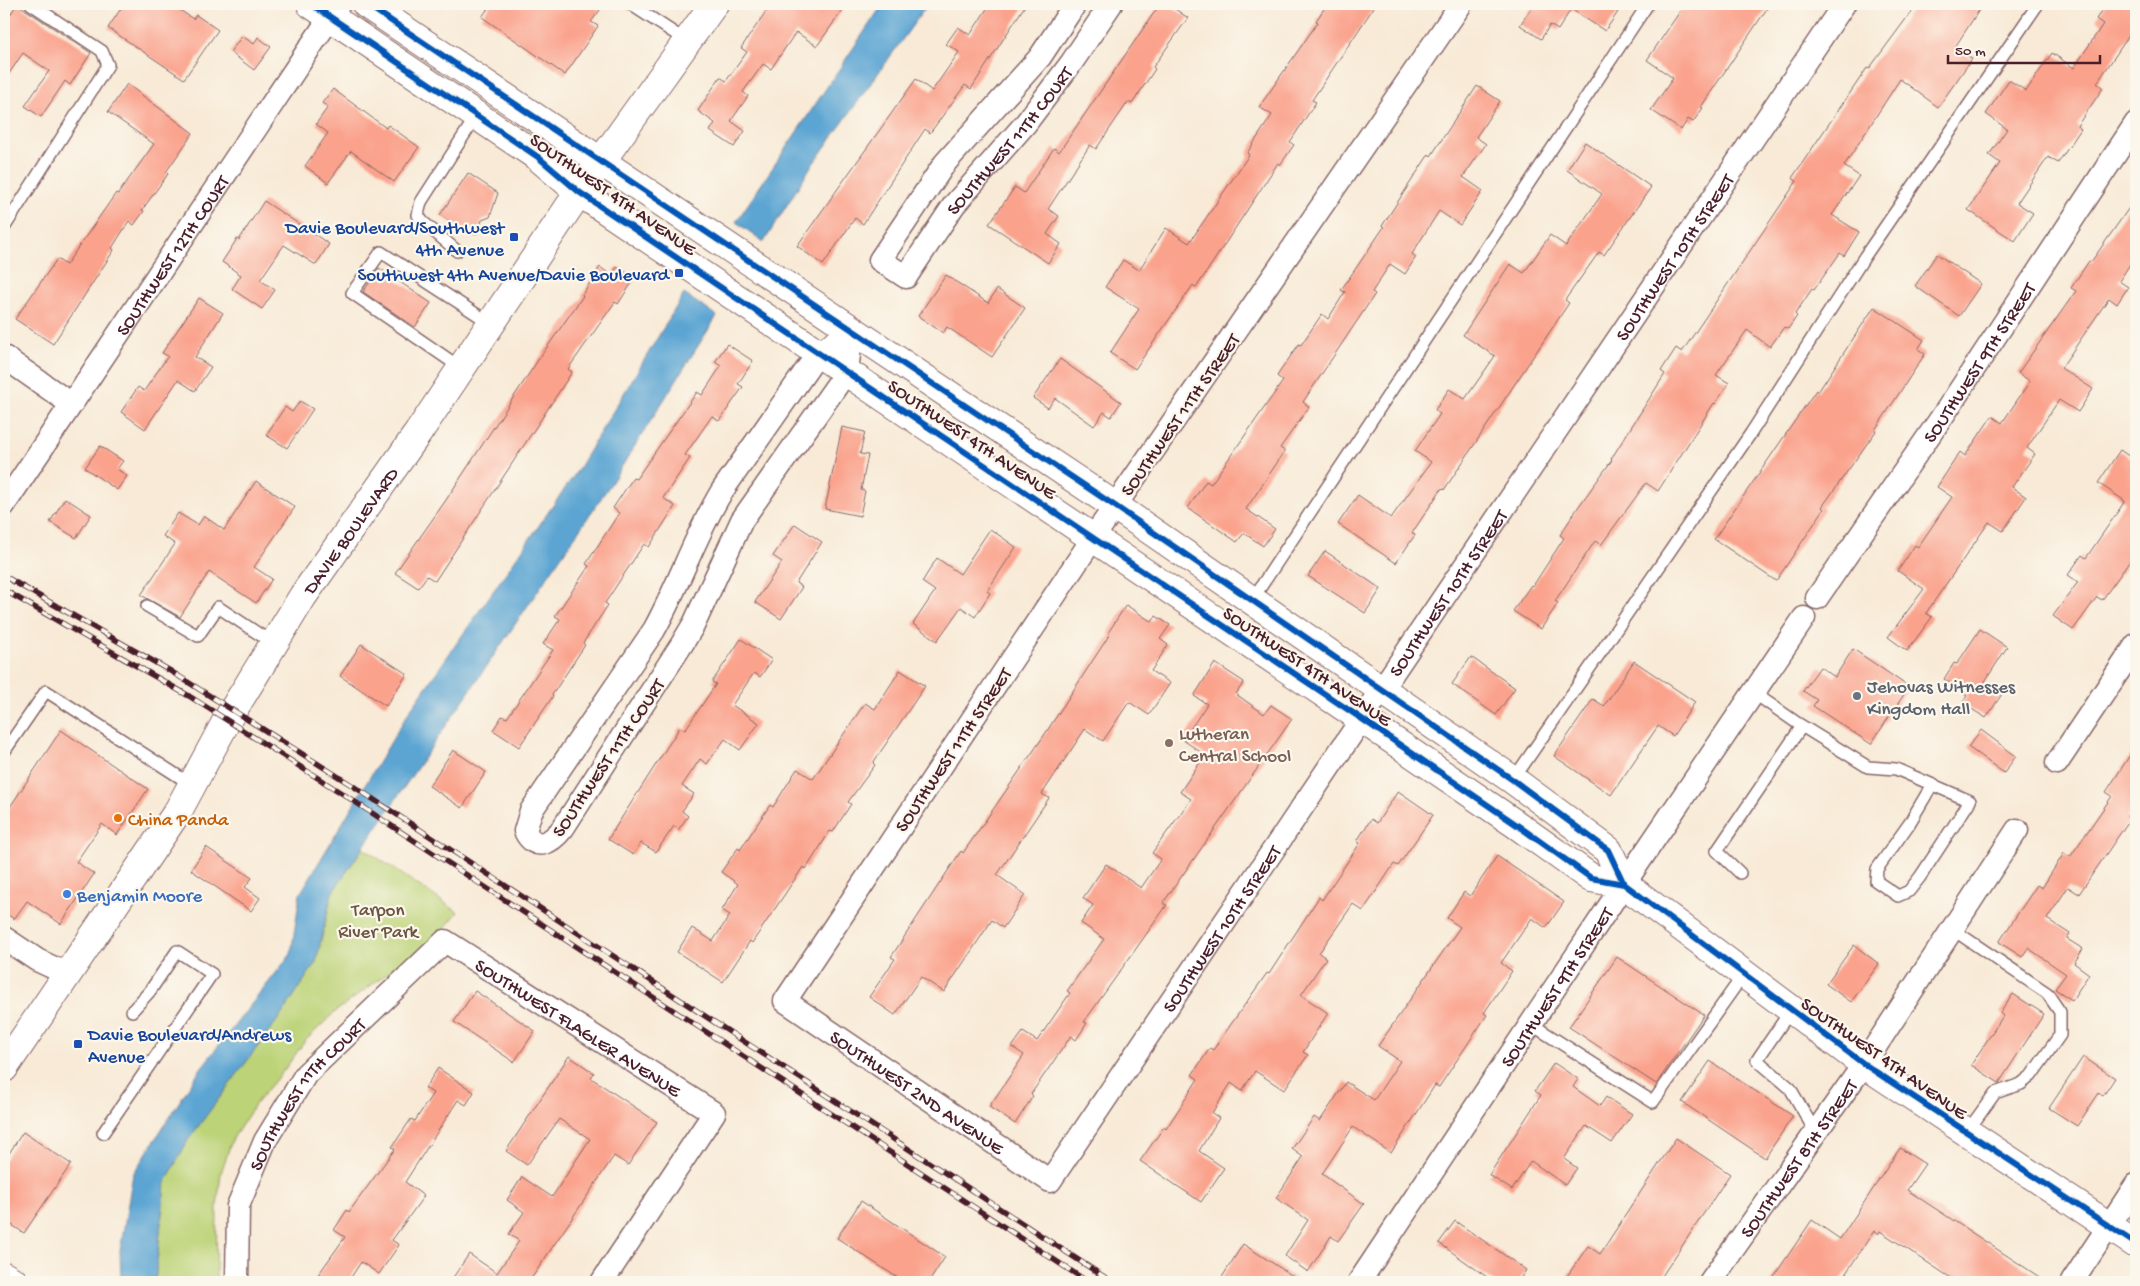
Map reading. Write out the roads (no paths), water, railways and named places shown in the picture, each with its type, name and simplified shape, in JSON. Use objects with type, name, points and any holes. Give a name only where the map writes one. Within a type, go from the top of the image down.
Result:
[{"type":"main road","name":"SOUTHWEST 4TH AVENUE","points":[[366,4],[1115,506],[1513,780],[1608,850],[1624,884]]},
{"type":"main road","name":"DAVIE BOULEVARD","points":[[4,1068],[178,811],[227,720],[303,596],[418,433],[579,192],[602,163],[714,4]]},
{"type":"main road","name":"SOUTHWEST 4TH AVENUE","points":[[326,8],[538,157],[579,192],[1362,719],[1591,878],[1624,884],[1864,1064],[2136,1244]]},
{"type":"main road","points":[[4,1276],[14,1282]]},
{"type":"street","name":"SOUTHWEST 11TH COURT","points":[[1075,4],[1040,57],[945,163],[880,260],[906,277],[954,204],[1026,123],[1072,62],[1111,4]]},
{"type":"street","name":"SOUTHWEST 11TH STREET","points":[[785,1001],[1093,538],[1461,4]]},
{"type":"street","name":"SOUTHWEST 10TH STREET","points":[[1050,1181],[1844,4]]},
{"type":"street","name":"SOUTHWEST 12TH COURT","points":[[4,505],[326,8]]},
{"type":"street","name":"SOUTHWEST 9TH STREET","points":[[1817,598],[2132,137]]},
{"type":"street","name":"SOUTHWEST 11TH COURT","points":[[852,331],[847,371],[742,520],[686,637],[563,828],[555,838],[541,844],[528,837],[526,831],[527,821],[531,811],[654,630],[712,508],[722,491],[819,352],[852,331]]},
{"type":"street","points":[[4,357],[71,404]]},
{"type":"street","name":"SOUTHWEST 9TH STREET","points":[[1359,1282],[1804,618]]},
{"type":"street","points":[[2057,762],[2136,645]]},
{"type":"street","name":"SOUTHWEST 8TH STREET","points":[[1710,1282],[1864,1064],[2017,830]]},
{"type":"street","points":[[4,938],[37,960],[67,974]]},
{"type":"street","name":"SOUTHWEST 11TH COURT","points":[[237,1282],[238,1206],[265,1142],[306,1074],[444,941]]},
{"type":"street","name":"SOUTHWEST FLAGLER AVENUE","points":[[444,941],[714,1113],[602,1282]]},
{"type":"street","name":"SOUTHWEST 2ND AVENUE","points":[[785,1001],[1050,1181]]},
{"type":"street","points":[[2072,1282],[2136,1185]]},
{"type":"lane","points":[[4,228],[108,65],[107,58],[102,51],[31,4]]},
{"type":"lane","points":[[630,4],[688,42]]},
{"type":"lane","points":[[1252,600],[1648,4]]},
{"type":"lane","points":[[1513,780],[1751,433],[1870,248],[2038,4]]},
{"type":"lane","points":[[457,251],[418,215],[421,202],[477,115]]},
{"type":"lane","points":[[460,368],[352,293],[380,252],[490,323]]},
{"type":"lane","points":[[147,606],[198,636],[218,607],[274,644]]},
{"type":"lane","points":[[4,752],[46,691],[192,785]]},
{"type":"lane","points":[[1754,694],[1868,767],[1896,769],[1970,800],[1920,877],[1909,891],[1898,896],[1876,881],[1877,869],[1909,824],[1932,785]]},
{"type":"lane","points":[[1740,873],[1717,851],[1802,726]]},
{"type":"lane","points":[[1952,929],[2047,993],[2060,1012],[2060,1035],[2031,1076],[2021,1084],[1995,1093],[1967,1132]]},
{"type":"lane","points":[[103,1133],[212,974],[177,952],[150,991],[132,1011]]},
{"type":"lane","points":[[1531,1024],[1653,1102],[1744,974]]},
{"type":"lane","points":[[1791,1010],[1756,1060],[1790,1088],[1816,1133]]},
{"type":"water","points":[[883,4],[928,4],[810,168],[764,242],[736,222]]},
{"type":"water","points":[[684,294],[717,316],[612,482],[332,893],[316,962],[282,1014],[188,1140],[165,1183],[155,1282],[121,1282],[120,1251],[133,1174],[201,1068],[291,954],[300,894],[410,710],[575,474]]},
{"type":"railway","points":[[4,576],[172,672],[350,784],[1112,1282]]},
{"type":"railway","points":[[4,590],[189,696],[343,794],[1088,1282]]},
{"type":"place","name":"Davie Boulevard/Southwest 4th Avenue","points":[[514,237]]},
{"type":"place","name":"Southwest 4th Avenue/Davie Boulevard","points":[[679,273]]},
{"type":"place","name":"Jehovas Witnesses Kingdom Hall","points":[[1857,696]]},
{"type":"place","name":"Lutheran Central School","points":[[1169,743]]},
{"type":"place","name":"China Panda","points":[[118,818]]},
{"type":"place","name":"Benjamin Moore","points":[[67,894]]},
{"type":"place","name":"Davie Boulevard/Andrews Avenue","points":[[78,1044]]},
{"type":"park label","name":"Tarpon River Park","points":[[378,919]]}]
